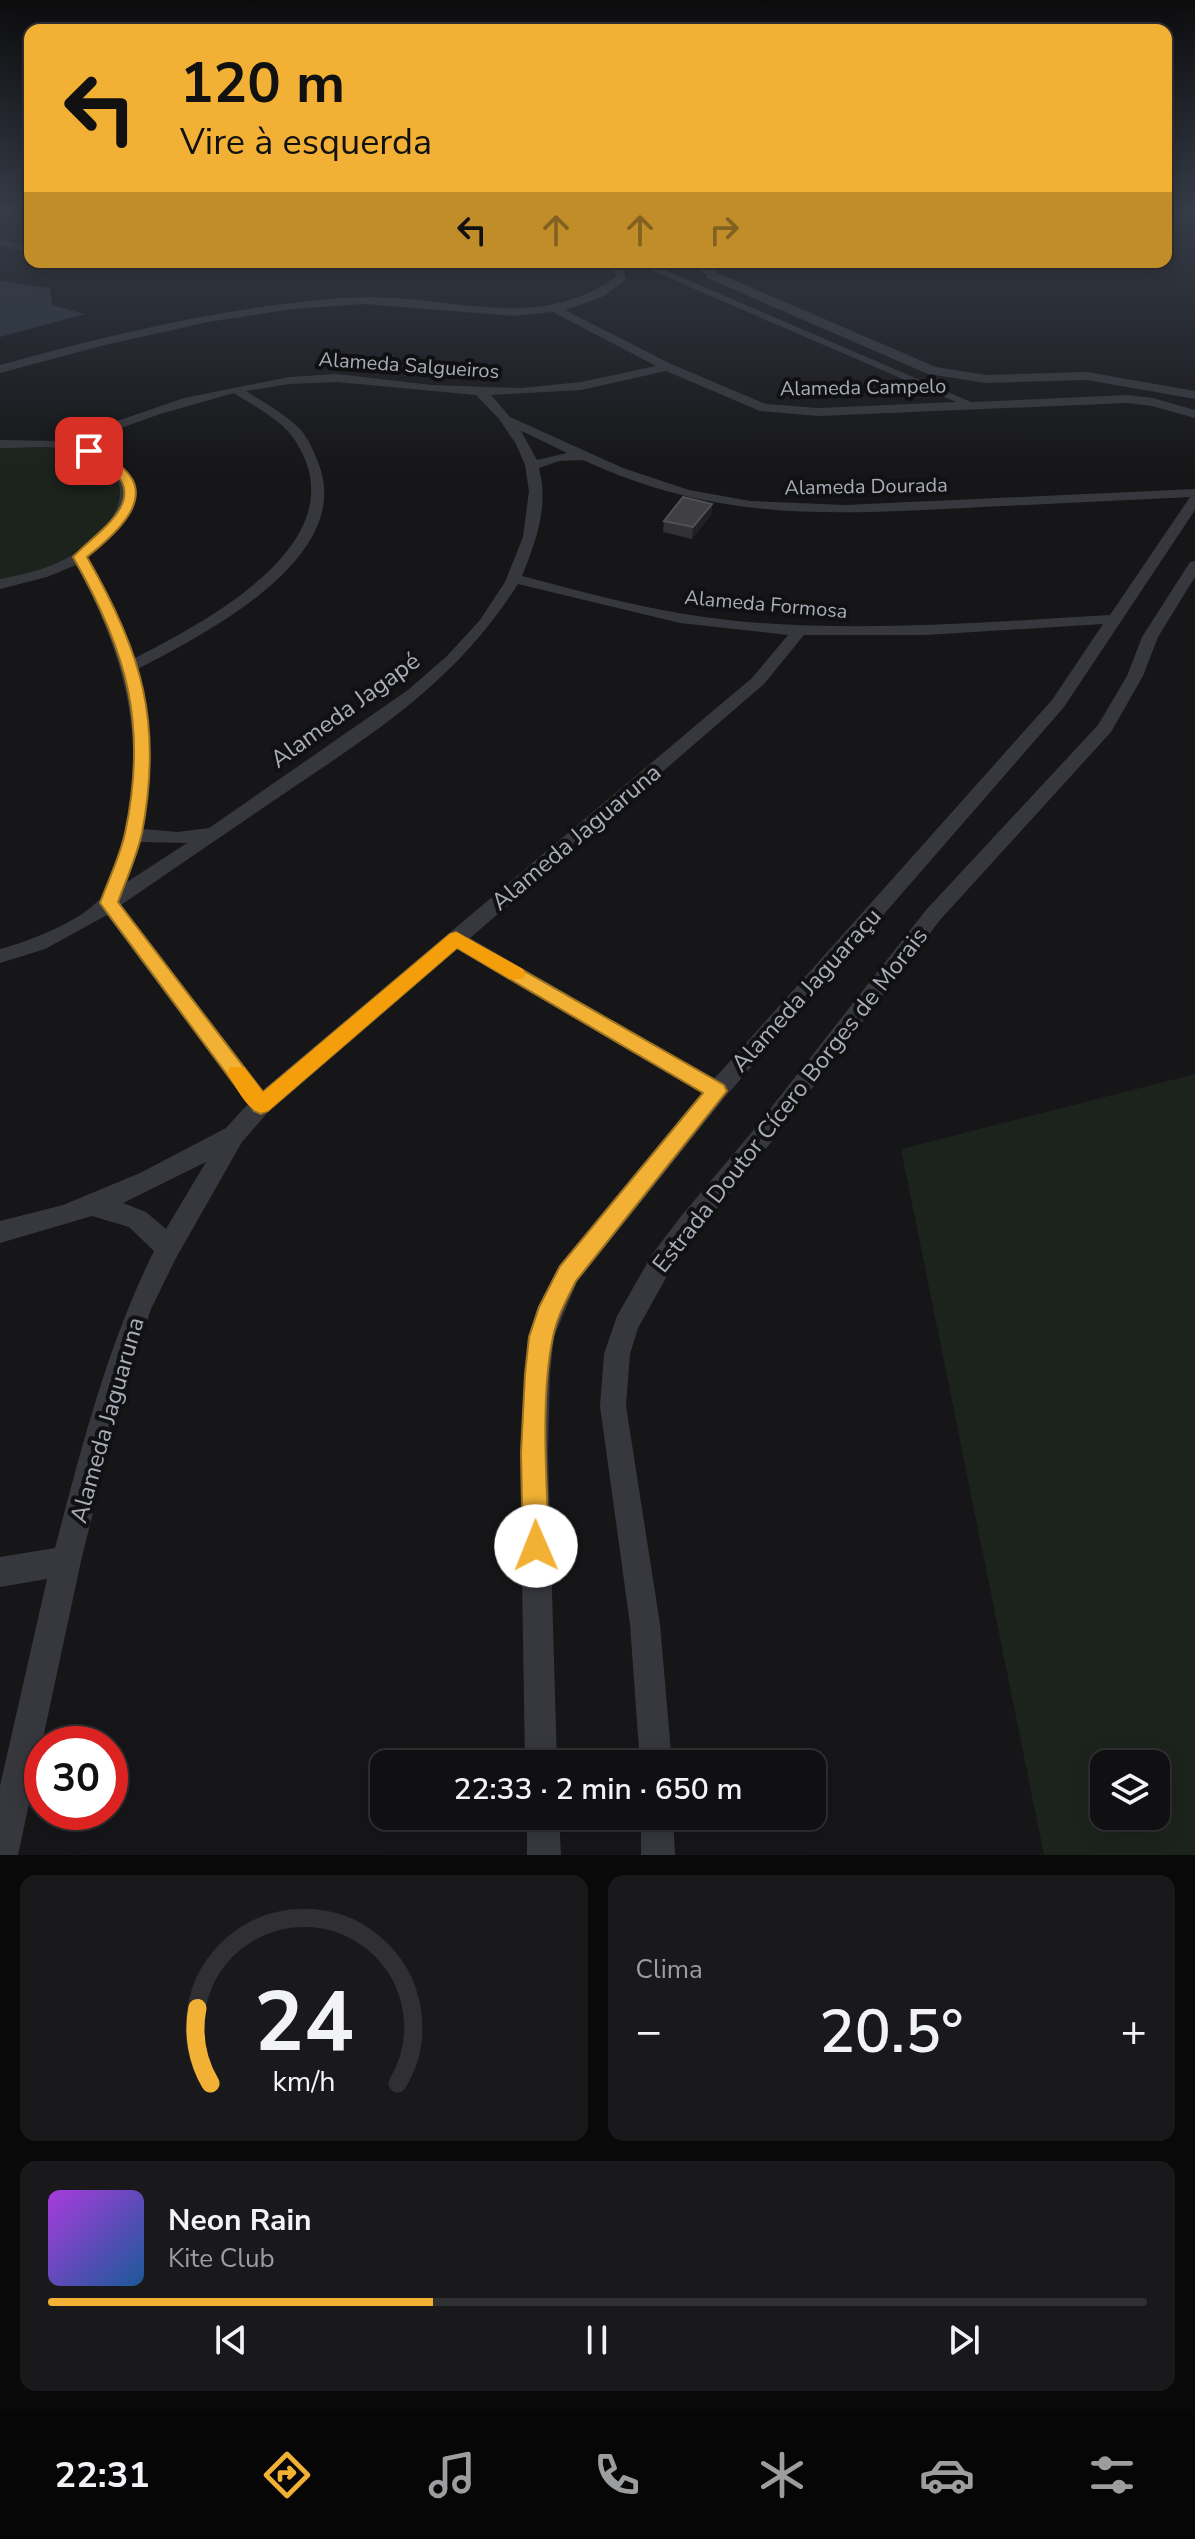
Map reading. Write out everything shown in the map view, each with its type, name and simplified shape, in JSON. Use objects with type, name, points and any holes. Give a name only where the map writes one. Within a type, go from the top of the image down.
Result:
[{"type":"street","points":[[0,369],[177,323],[323,303],[390,301],[505,311],[569,308],[595,298]]},
{"type":"street","points":[[718,298],[969,404]]},
{"type":"street","points":[[763,298],[933,371],[986,379],[1087,376],[1195,395]]},
{"type":"street","name":"Alameda Campelo","points":[[553,308],[667,367],[764,408],[801,412],[1127,399],[1153,402],[1195,414]]},
{"type":"street","name":"Alameda Salgueiros","points":[[59,446],[125,422],[237,390],[280,382],[334,378],[480,392],[583,386],[636,377],[667,367]]},
{"type":"street","points":[[926,407],[933,397],[933,389]]},
{"type":"street","points":[[132,666],[233,609],[265,584],[293,555],[308,531],[317,504],[319,482],[314,460],[303,440],[287,425],[237,390]]},
{"type":"street","name":"Alameda Jagapé","points":[[0,956],[48,941],[215,833],[393,709],[443,669],[474,636],[515,579],[534,522],[536,498],[533,466],[506,419],[480,392]]},
{"type":"street","name":"Alameda Dourada","points":[[506,419],[650,484],[690,495],[792,509],[836,510],[1151,495],[1192,502]]},
{"type":"street","points":[[0,444],[59,446],[101,457],[118,469],[126,481],[130,496],[122,516],[111,531],[79,557],[48,571],[0,584]]},
{"type":"street","points":[[533,466],[557,457],[585,456]]},
{"type":"street","points":[[1151,495],[1192,502]]},
{"type":"street","name":"Alameda Jaguaraçu","points":[[541,1750],[534,1453],[541,1337],[551,1307],[568,1274],[717,1091],[1058,703],[1192,502]]},
{"type":"street","points":[[79,557],[97,587],[132,666],[141,714],[143,763],[133,835],[109,903],[261,1105]]},
{"type":"street","name":"Estrada Doutor Cícero Borges de Morais","points":[[655,1750],[645,1624],[613,1406],[617,1354],[626,1324],[662,1261],[691,1222],[760,1139],[917,935],[1105,728],[1135,676],[1150,637],[1195,565]]},
{"type":"street","name":"Alameda Formosa","points":[[515,579],[672,617],[799,631],[865,632],[1115,619]]},
{"type":"street","points":[[1045,623],[1078,633],[1090,642],[1093,652]]},
{"type":"street","name":"Alameda Jaguaruna","points":[[1,1855],[66,1561],[110,1392],[139,1308],[167,1250],[234,1135],[261,1105],[758,681],[799,631]]},
{"type":"street","points":[[133,835],[177,838],[215,833]]},
{"type":"street","points":[[456,939],[717,1091]]},
{"type":"street","points":[[0,1232],[96,1207],[153,1180],[234,1135]]},
{"type":"street","points":[[96,1207],[128,1214],[142,1221],[153,1229],[167,1250]]},
{"type":"street","points":[[0,1572],[66,1561]]},
{"type":"street","points":[[543,1830],[544,1855]]},
{"type":"street","points":[[657,1830],[658,1855]]},
{"type":"shaded area","points":[[0,298],[51,298],[52,305],[85,314],[0,337]]},
{"type":"shaded area","points":[[0,447],[58,449],[91,457],[111,470],[120,483],[121,498],[115,513],[90,541],[59,562],[0,579]]},
{"type":"shaded area","points":[[1195,1074],[1195,1855],[1044,1855],[901,1149]]},
{"type":"building","points":[[683,497],[712,504],[693,527],[664,521]]},
{"type":"slow traffic","points":[[237,1073],[261,1105],[456,939],[516,974]]},
{"type":"route","points":[[89,451],[118,469],[126,481],[130,496],[122,516],[111,531],[79,557],[97,587],[132,666],[141,714],[143,763],[133,835],[109,903],[261,1105],[456,939],[717,1091],[568,1274],[551,1307],[541,1337],[537,1374],[534,1453],[536,1546]]}]
